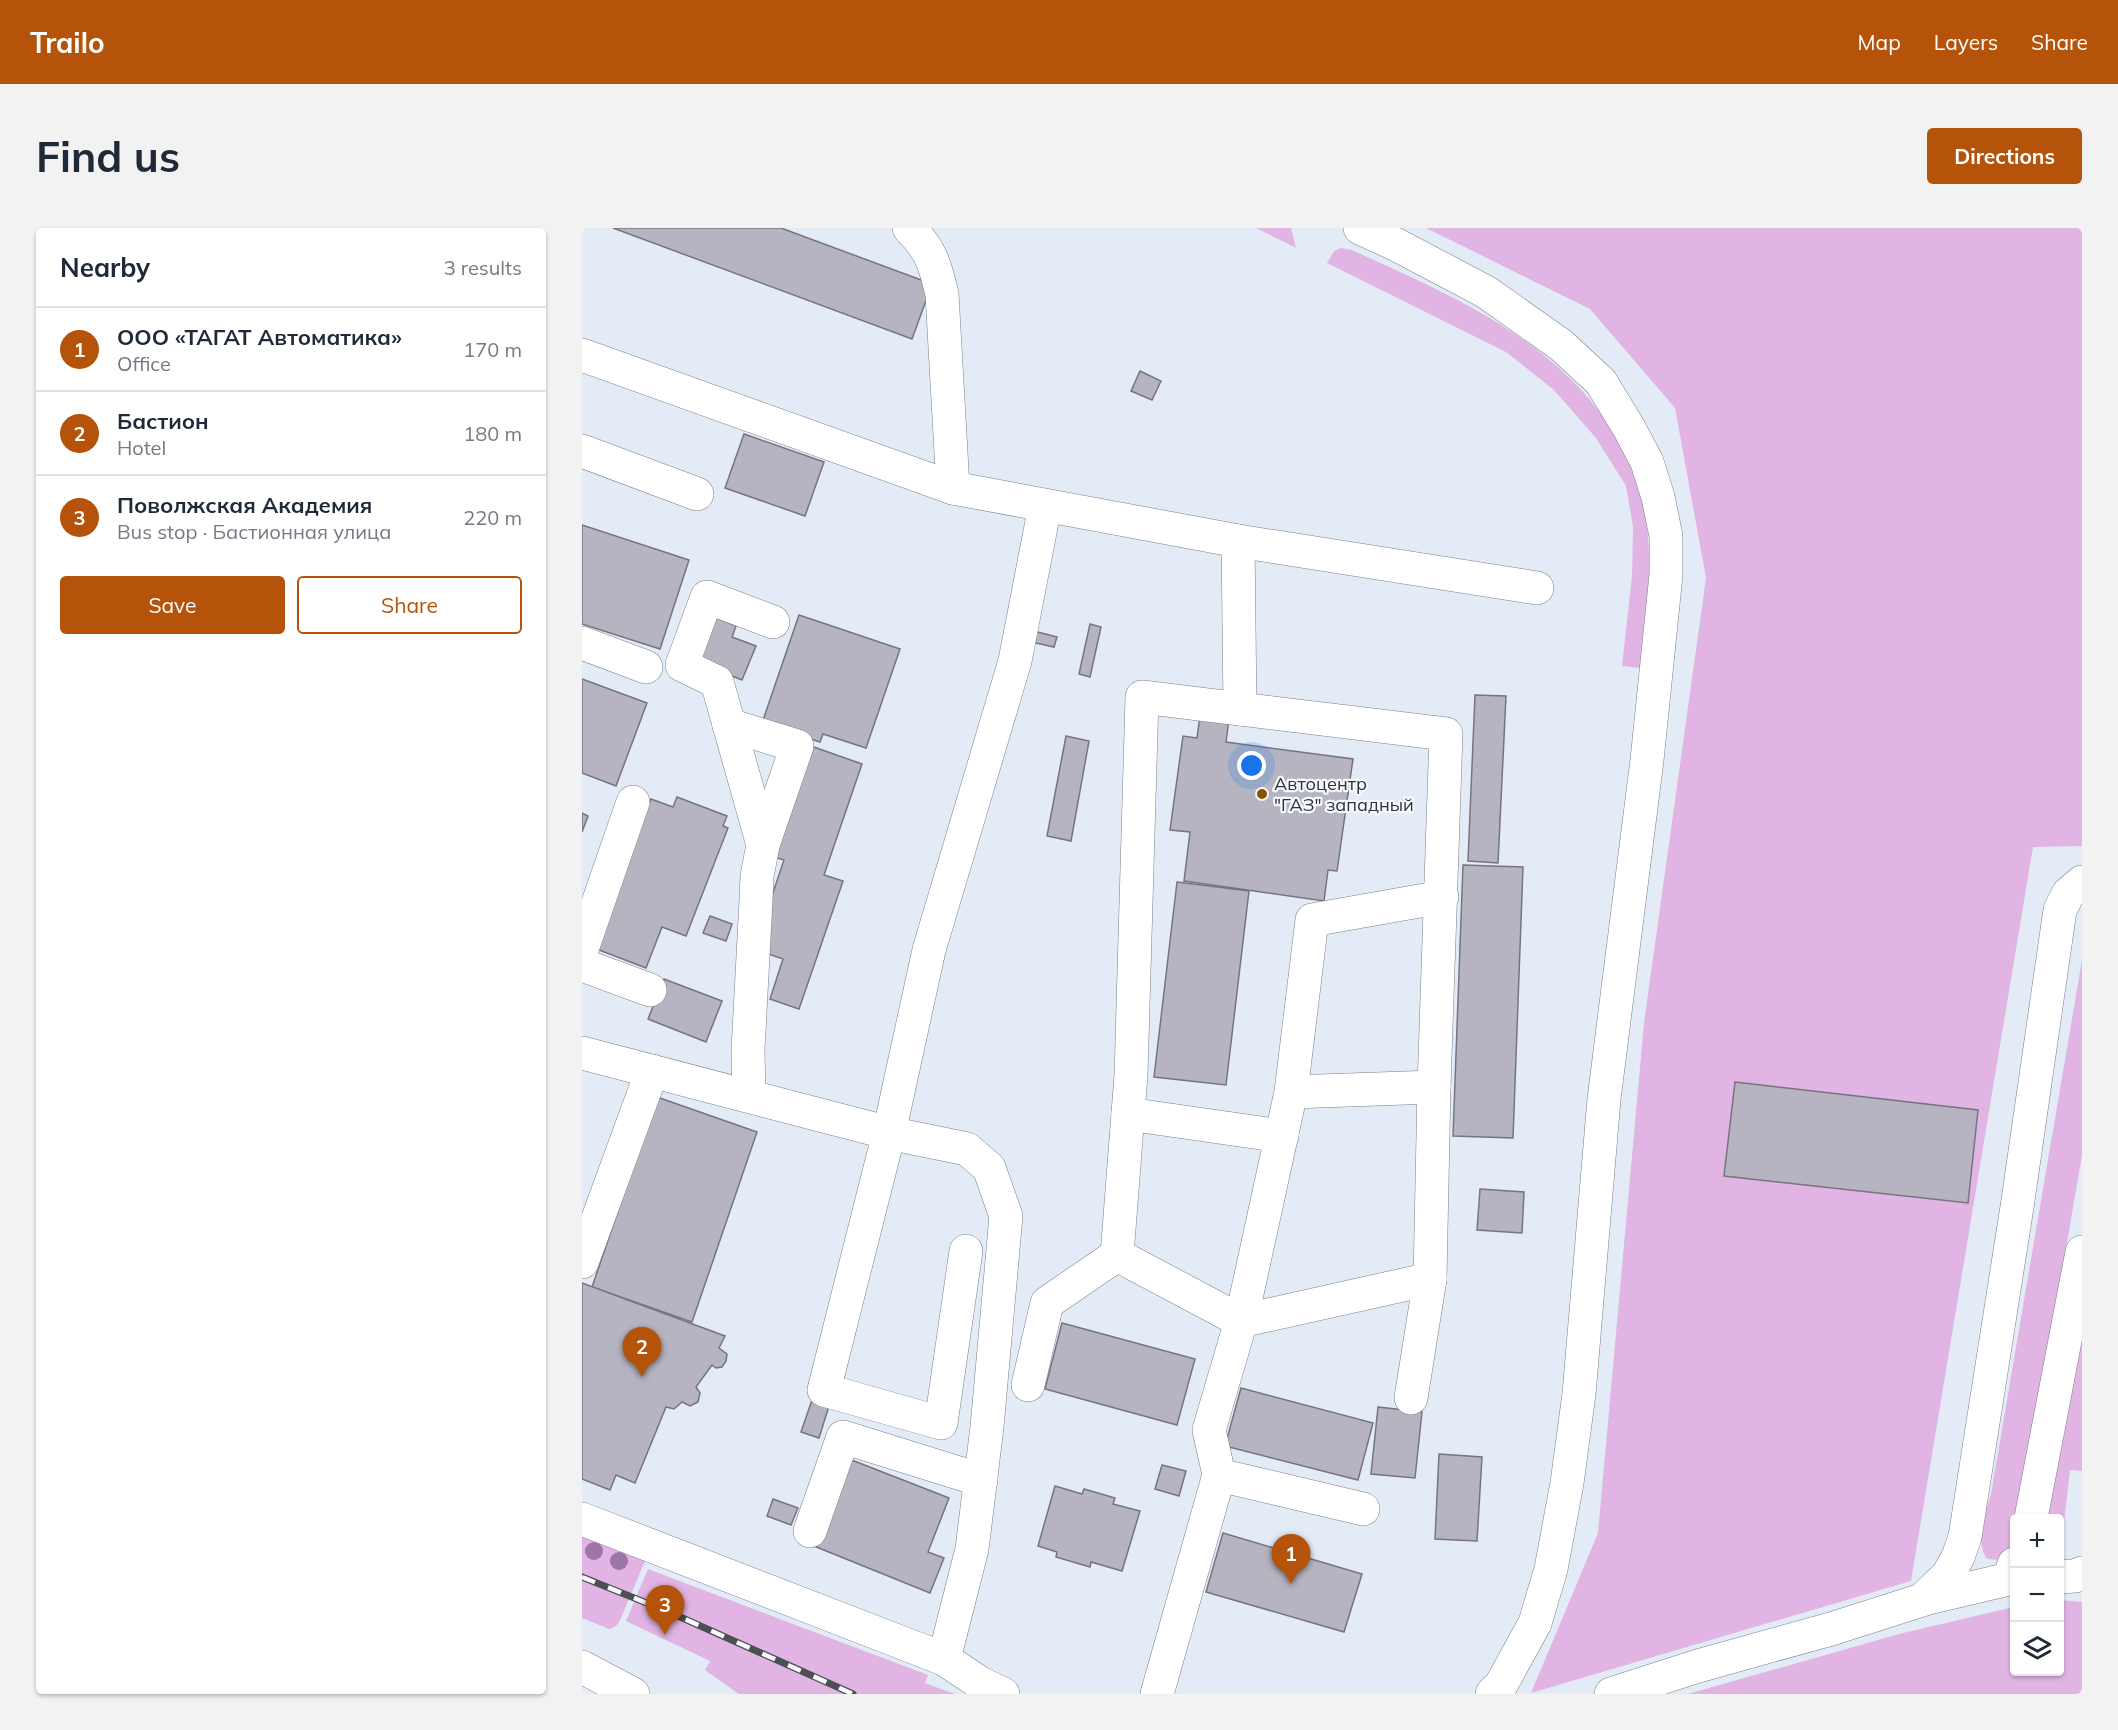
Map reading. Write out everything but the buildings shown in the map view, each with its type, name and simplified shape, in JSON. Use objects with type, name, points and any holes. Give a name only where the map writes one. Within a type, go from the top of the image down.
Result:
[{"type":"main road","points":[[909,228],[919,238],[935,264],[942,294],[953,488]]},
{"type":"main road","points":[[1360,228],[1486,292],[1561,345],[1601,382],[1647,462],[1658,497],[1665,536],[1665,586],[1647,760],[1604,1099],[1579,1394],[1567,1483],[1551,1569],[1535,1623],[1501,1685],[1492,1694]]},
{"type":"main road","points":[[582,355],[953,488],[1238,541],[1537,588]]},
{"type":"main road","points":[[582,451],[697,494]]},
{"type":"main road","points":[[966,1251],[941,1423],[824,1390],[889,1133],[929,950],[1015,661],[1045,506]]},
{"type":"main road","points":[[1238,541],[1240,709]]},
{"type":"main road","points":[[763,845],[717,681],[682,665],[707,597],[773,622]]},
{"type":"main road","points":[[582,643],[646,667]]},
{"type":"main road","points":[[1117,1254],[1131,1074],[1142,697],[1446,734],[1430,1279],[1411,1398]]},
{"type":"main road","points":[[729,725],[796,746],[763,845],[757,876],[748,1050],[750,1096]]},
{"type":"main road","points":[[582,949],[633,802]]},
{"type":"main road","points":[[1922,1600],[1948,1575],[1965,1537],[2017,1207],[2060,910],[2068,894],[2082,882]]},
{"type":"main road","points":[[1157,1694],[1219,1475],[1209,1430],[1242,1321],[1291,1092],[1312,920],[1442,897]]},
{"type":"main road","points":[[582,965],[650,990]]},
{"type":"main road","points":[[582,1053],[889,1133],[967,1149],[989,1168],[1006,1216],[987,1427],[972,1549],[944,1659]]},
{"type":"main road","points":[[582,1262],[652,1071]]},
{"type":"main road","points":[[1291,1092],[1434,1087]]},
{"type":"main road","points":[[1128,1114],[1282,1136]]},
{"type":"main road","points":[[2032,1514],[2082,1252]]},
{"type":"main road","points":[[1117,1254],[1242,1321],[1430,1279]]},
{"type":"main road","points":[[1028,1385],[1047,1303],[1117,1254]]},
{"type":"main road","points":[[810,1531],[843,1437],[981,1480]]},
{"type":"main road","points":[[1219,1475],[1363,1509]]},
{"type":"main road","points":[[582,1519],[944,1659],[980,1683],[1003,1694]]},
{"type":"main road","points":[[2064,1577],[2082,1573]]},
{"type":"main road","points":[[1611,1694],[1698,1666],[2010,1575]]},
{"type":"main road","points":[[583,1669],[633,1694]]},
{"type":"shaded area","points":[[1256,228],[1291,228],[1296,248]]},
{"type":"shaded area","points":[[1426,228],[2082,228],[2082,846],[2033,847],[1911,1581],[1531,1693],[1598,1533],[1644,1023],[1706,578],[1675,408],[1590,309]]},
{"type":"shaded area","points":[[1341,248],[1352,250],[1424,283],[1459,301],[1525,341],[1583,392],[1608,423],[1633,464],[1640,484],[1645,513],[1649,545],[1649,580],[1641,668],[1622,666],[1632,576],[1633,526],[1626,486],[1596,438],[1554,390],[1506,352],[1327,263],[1334,251]]},
{"type":"shaded area","points":[[2082,960],[2082,1155],[2021,1514],[2010,1514],[2010,1549],[2007,1555],[1995,1560],[1986,1558],[1981,1542],[1982,1526],[1991,1494]]},
{"type":"shaded area","points":[[2082,1313],[2082,1471],[2070,1470],[2064,1523],[2064,1514],[2037,1514]]},
{"type":"shaded area","points":[[582,1535],[646,1559],[620,1620],[609,1629],[582,1618]]},
{"type":"shaded area","points":[[648,1569],[928,1675],[925,1683],[955,1694],[739,1694],[705,1670],[710,1661],[626,1621]]},
{"type":"shaded area","points":[[2064,1600],[2082,1602],[2082,1694],[1688,1694],[1899,1634],[2010,1608],[2010,1676],[2064,1676]]},
{"type":"railway","points":[[582,1577],[669,1612],[853,1694]]},
{"type":"place","name":"Автоцентр \"ГАЗ\" западный","points":[[1262,794]]},
{"type":"place","name":"Бастион","points":[[642,1377]]},
{"type":"place","name":"ООО «ТАГАТ Автоматика»","points":[[1291,1584]]},
{"type":"place","name":"Поволжская Академия","points":[[665,1635]]}]
